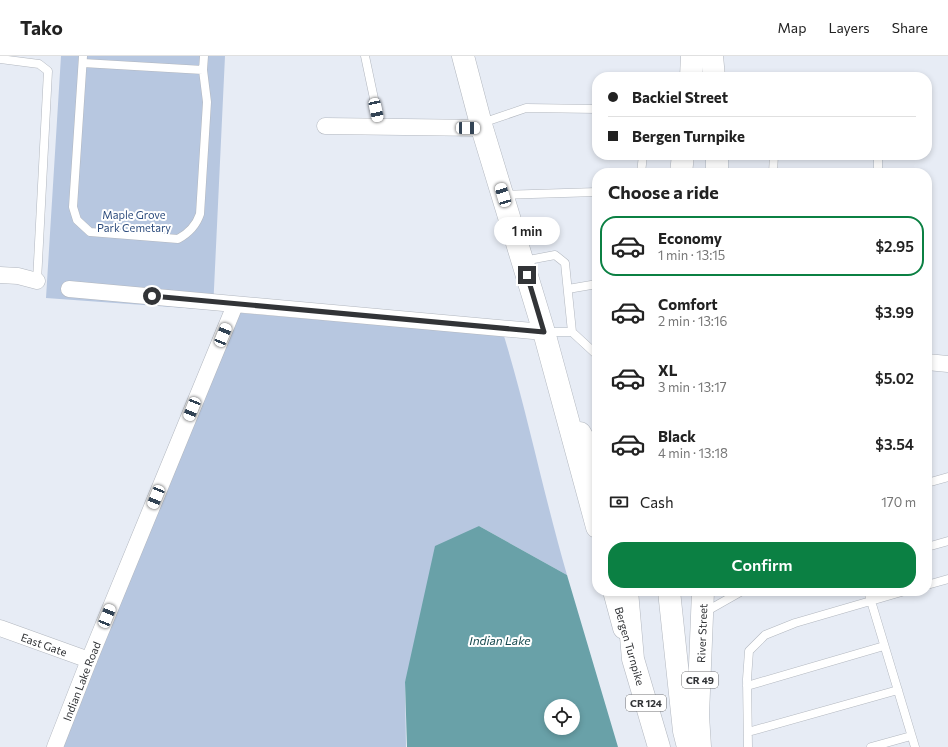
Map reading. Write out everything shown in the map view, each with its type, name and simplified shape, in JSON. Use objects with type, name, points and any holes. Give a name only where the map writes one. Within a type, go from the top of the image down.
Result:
[{"type":"main road","points":[[463,56],[482,126],[544,332],[592,509]]},
{"type":"main road","points":[[691,72],[692,56]]},
{"type":"main road","points":[[712,56],[714,72]]},
{"type":"main road","points":[[564,406],[587,429],[592,446]]},
{"type":"main road","name":"Bergen Turnpike","points":[[615,596],[659,747]]},
{"type":"main road","points":[[627,596],[633,659]]},
{"type":"main road","name":"CR 124","points":[[669,596],[684,731],[688,747]]},
{"type":"main road","name":"River Street","points":[[700,747],[698,715],[703,596]]},
{"type":"street","points":[[325,126],[482,126]]},
{"type":"street","points":[[0,275],[18,276],[37,281]]},
{"type":"street","points":[[69,289],[544,332]]},
{"type":"street","name":"Indian Lake Road","points":[[55,747],[89,660],[235,305]]},
{"type":"street","points":[[932,362],[948,364]]},
{"type":"street","name":"East Gate","points":[[0,628],[89,660]]},
{"type":"lane","points":[[203,70],[83,60],[73,207],[77,220],[90,232],[178,239],[185,236],[195,226],[200,214],[207,102],[203,70],[204,56]]},
{"type":"lane","points":[[365,56],[380,126]]},
{"type":"lane","points":[[0,59],[39,64],[48,72],[37,281]]},
{"type":"lane","points":[[482,126],[526,108],[592,109]]},
{"type":"lane","points":[[503,195],[592,192]]},
{"type":"lane","points":[[523,261],[555,255],[565,263],[572,332],[592,350]]},
{"type":"lane","points":[[568,288],[592,285]]},
{"type":"lane","points":[[544,332],[572,332]]},
{"type":"lane","points":[[932,482],[948,477]]},
{"type":"lane","points":[[932,546],[948,541]]},
{"type":"lane","points":[[932,584],[948,579]]},
{"type":"lane","points":[[702,614],[733,596]]},
{"type":"lane","points":[[870,596],[915,747]]},
{"type":"lane","points":[[748,747],[747,686],[749,651],[765,634],[795,623],[888,596]]},
{"type":"lane","points":[[747,686],[884,646]]},
{"type":"lane","points":[[748,732],[898,690]]},
{"type":"lane","points":[[871,747],[911,736]]},
{"type":"green space","name":"Maple Grove Park Cemetary","points":[[61,56],[225,56],[213,310],[46,298]]},
{"type":"green space","points":[[231,312],[504,336],[567,575],[479,526],[405,682],[406,747],[57,747]]},
{"type":"water","name":"Indian Lake","points":[[479,526],[567,575],[618,747],[407,747],[405,682],[435,546]]},
{"type":"route","points":[[152,296],[235,305],[544,332],[527,275]]}]
